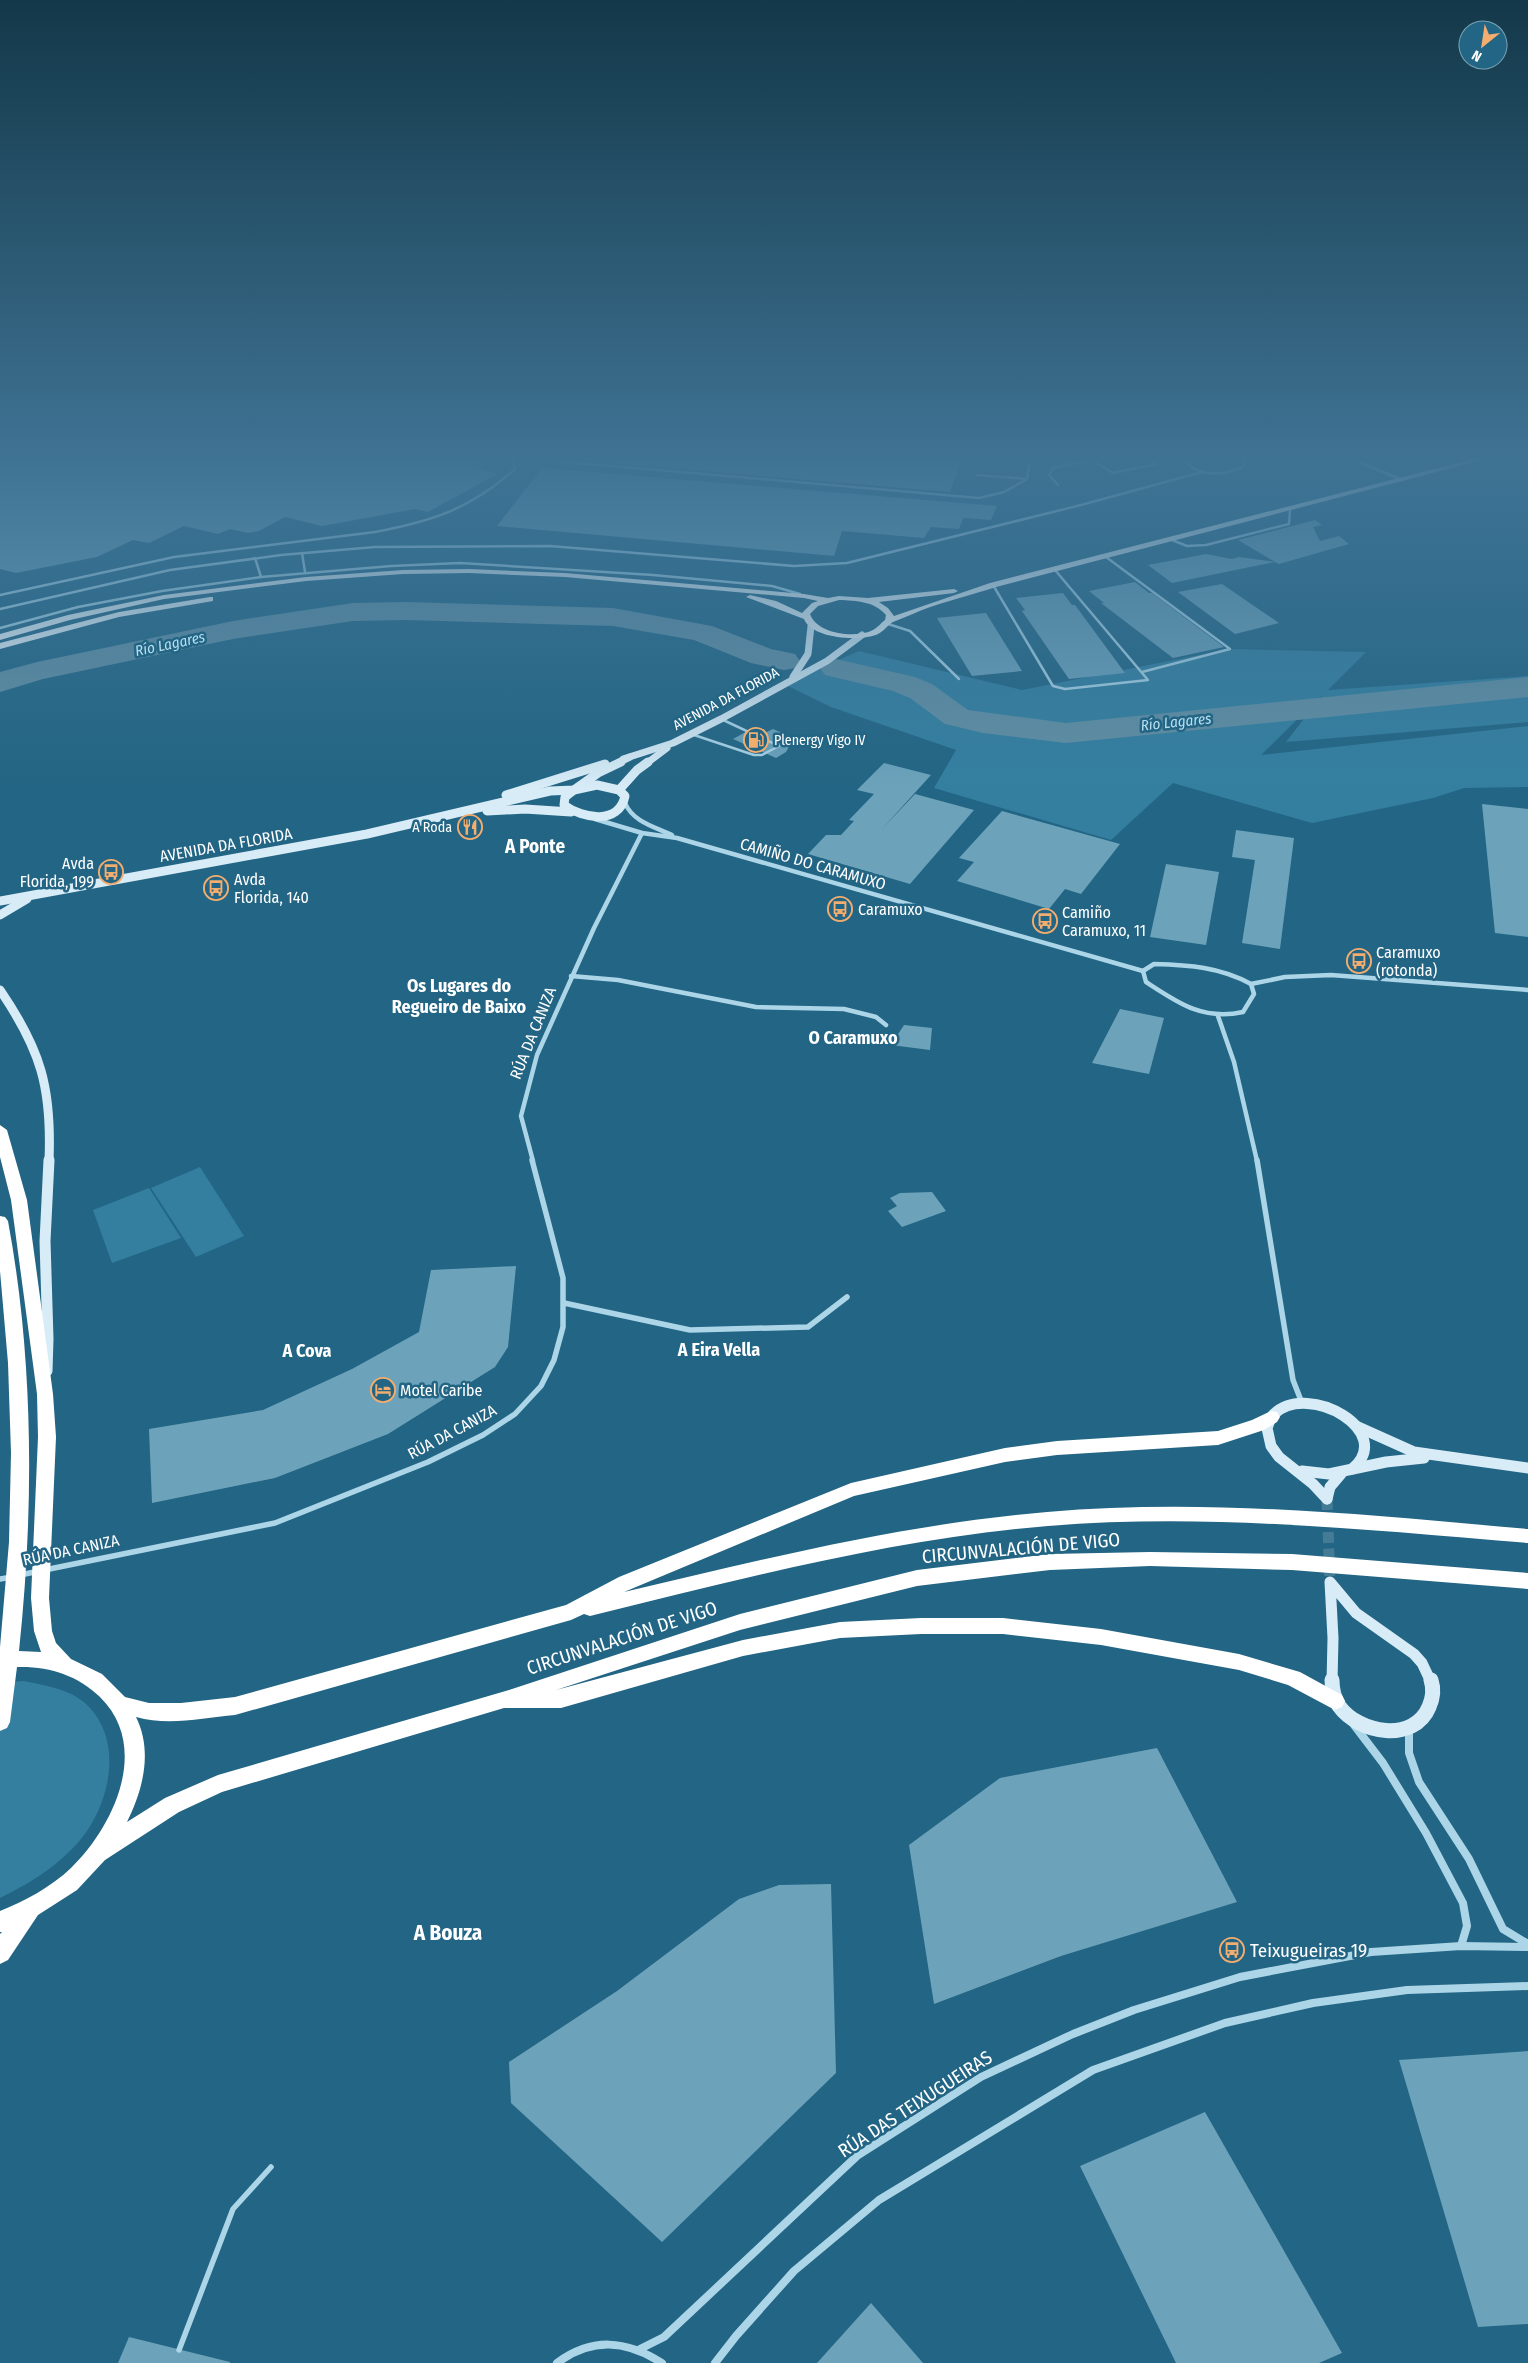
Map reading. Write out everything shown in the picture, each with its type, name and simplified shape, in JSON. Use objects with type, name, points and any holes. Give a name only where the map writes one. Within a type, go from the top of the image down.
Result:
[{"type":"highway","points":[[0,1130],[19,1200],[45,1394],[47,1437],[41,1548],[40,1598],[42,1631],[48,1647],[64,1665]]},
{"type":"highway","points":[[0,1220],[14,1320],[19,1407],[20,1520],[0,1722]]},
{"type":"highway","points":[[120,1704],[149,1712],[181,1712],[235,1706],[572,1612],[626,1582],[851,1490],[1005,1455],[1057,1448],[1218,1438],[1250,1428],[1272,1417]]},
{"type":"highway","name":"CIRCUNVALACIÓN DE VIGO","points":[[572,1612],[813,1555],[894,1538],[1048,1519],[1138,1515],[1225,1515],[1367,1523],[1528,1536]]},
{"type":"highway","name":"CIRCUNVALACIÓN DE VIGO","points":[[98,1853],[172,1805],[206,1788],[504,1699],[749,1619],[917,1578],[1050,1562],[1140,1559],[1292,1562],[1528,1581]]},
{"type":"highway","points":[[504,1699],[561,1699],[743,1648],[840,1630],[922,1626],[1003,1626],[1156,1645],[1239,1662],[1293,1678],[1340,1707]]},
{"type":"highway","points":[[0,1661],[36,1660],[64,1665],[86,1674],[105,1687],[120,1704],[132,1729],[136,1758],[131,1789],[118,1822],[98,1853],[78,1874],[55,1893],[30,1909],[0,1922]]},
{"type":"highway","points":[[0,1953],[30,1909]]},
{"type":"main road","points":[[0,646],[119,616],[204,600],[299,587],[396,579],[467,577],[652,587],[744,595],[773,603],[805,616],[811,626],[833,635],[862,635],[873,632],[921,608],[993,585],[1062,568]]},
{"type":"main road","points":[[0,637],[68,618],[164,597],[306,579],[403,572],[469,571],[565,575],[804,596],[825,600],[910,598],[993,585]]},
{"type":"main road","points":[[805,616],[807,610],[814,604],[825,600]]},
{"type":"main road","points":[[867,600],[886,609],[890,615],[888,623]]},
{"type":"main road","name":"AVENIDA DA FLORIDA","points":[[792,679],[807,658],[812,645],[811,626]]},
{"type":"main road","name":"AVENIDA DA FLORIDA","points":[[456,814],[480,804],[673,743],[827,661],[862,635]]},
{"type":"main road","name":"AVENIDA DA FLORIDA","points":[[619,790],[637,770],[673,743]]},
{"type":"main road","name":"AVENIDA DA FLORIDA","points":[[0,902],[367,834],[550,791],[574,790],[598,773],[630,757]]},
{"type":"main road","points":[[570,812],[564,805],[565,797],[574,790],[597,785],[619,790],[625,796],[625,803]]},
{"type":"main road","name":"AVENIDA DA FLORIDA","points":[[456,814],[525,809],[570,812],[585,816],[610,814],[620,810],[625,803]]},
{"type":"main road","points":[[0,915],[34,895]]},
{"type":"main road","points":[[0,990],[27,1033],[41,1065],[49,1104],[50,1164],[45,1242],[48,1356],[45,1394]]},
{"type":"main road","points":[[1302,1403],[1332,1408],[1346,1416],[1363,1437],[1365,1448],[1362,1460],[1330,1487],[1326,1499],[1314,1484],[1281,1459],[1272,1448],[1267,1436],[1267,1426],[1279,1409],[1302,1403]]},
{"type":"main road","points":[[1356,1426],[1414,1452],[1528,1468]]},
{"type":"main road","points":[[1294,1468],[1318,1475],[1346,1472],[1391,1461],[1439,1457]]},
{"type":"main road","points":[[1330,1582],[1343,1600],[1357,1614],[1417,1657],[1427,1672],[1434,1690],[1430,1707],[1421,1720],[1409,1729],[1379,1728],[1360,1723],[1340,1707],[1332,1688],[1333,1645],[1330,1582]]},
{"type":"street","name":"CAMIÑO DO CARAMUXO","points":[[625,803],[626,809],[637,819],[677,838]]},
{"type":"street","name":"CAMIÑO DO CARAMUXO","points":[[585,816],[642,833],[677,838],[1143,971]]},
{"type":"street","name":"RÚA DA CANIZA","points":[[0,1579],[276,1523],[428,1462],[483,1435],[515,1414],[541,1386],[554,1360],[563,1327],[563,1278],[521,1116],[534,1060],[571,976],[642,833]]},
{"type":"street","points":[[1154,964],[1220,969],[1236,975],[1251,984],[1254,994],[1243,1012],[1218,1016],[1200,1013],[1182,1005],[1146,982],[1143,971],[1154,964]]},
{"type":"street","points":[[1251,984],[1285,977],[1331,975],[1528,990]]},
{"type":"street","points":[[571,976],[618,980],[779,1009],[823,1007],[850,1011],[882,1019],[886,1025]]},
{"type":"street","points":[[1218,1016],[1234,1062],[1253,1138],[1293,1380],[1302,1403]]},
{"type":"street","points":[[564,1303],[690,1330],[808,1327],[847,1297]]},
{"type":"street","points":[[1340,1707],[1383,1763],[1426,1834],[1463,1903],[1467,1926],[1462,1946]]},
{"type":"street","points":[[1409,1729],[1409,1753],[1419,1782],[1469,1859],[1503,1929],[1528,1946]]},
{"type":"street","name":"RÚA DAS TEIXUGUEIRAS","points":[[640,2349],[664,2338],[704,2298],[858,2156],[981,2077],[1073,2034],[1134,2010],[1240,1977],[1371,1952],[1462,1946],[1528,1946]]},
{"type":"street","points":[[715,2363],[794,2270],[879,2200],[1093,2070],[1225,2023],[1314,2003],[1407,1990],[1528,1986]]},
{"type":"street","points":[[556,2363],[563,2357],[588,2346],[614,2343],[640,2349],[662,2363]]},
{"type":"lane","points":[[0,595],[110,568]]},
{"type":"lane","points":[[0,609],[182,568]]},
{"type":"lane","points":[[258,568],[261,577]]},
{"type":"lane","points":[[0,628],[88,606],[162,591],[305,572],[369,568]]},
{"type":"lane","points":[[545,568],[654,575],[763,585],[804,596]]},
{"type":"lane","points":[[1121,568],[1230,650],[1142,672]]},
{"type":"lane","points":[[993,585],[1053,686],[1065,689],[1148,680],[1055,570]]},
{"type":"lane","points":[[888,623],[910,631],[959,679]]},
{"type":"lane","points":[[691,734],[754,755],[762,755],[779,746],[721,719]]},
{"type":"lane","points":[[179,2350],[233,2209],[271,2167]]},
{"type":"shaded area","points":[[1230,649],[1366,652],[1328,690],[1528,676],[1528,722],[1286,742],[1323,694],[1261,755],[1528,726],[1528,787],[1464,788],[1433,798],[1312,823],[1173,783],[1111,840],[934,788],[956,750],[831,707],[784,684],[859,651],[1022,690]]},
{"type":"shaded area","points":[[200,1167],[244,1236],[196,1257],[151,1188]]},
{"type":"shaded area","points":[[149,1188],[181,1238],[112,1263],[93,1210]]},
{"type":"shaded area","points":[[24,1681],[68,1692],[90,1708],[101,1724],[107,1742],[108,1780],[103,1800],[95,1818],[72,1849],[38,1876],[0,1898],[0,1683]]},
{"type":"building","points":[[0,568],[40,568],[16,573]]},
{"type":"building","points":[[1152,568],[1244,568],[1172,583]]},
{"type":"building","points":[[1135,582],[1224,647],[1173,658],[1101,603],[1104,603],[1089,591]]},
{"type":"building","points":[[1222,584],[1279,623],[1235,634],[1178,592]]},
{"type":"building","points":[[1063,593],[1072,605],[1075,605],[1125,673],[1069,679],[1022,611],[1025,610],[1016,598]]},
{"type":"building","points":[[986,613],[1022,671],[972,676],[937,618]]},
{"type":"building","points":[[751,729],[763,734],[773,729],[794,738],[786,752],[776,758],[733,739]]},
{"type":"building","points":[[884,763],[931,775],[881,830],[915,794],[974,810],[910,884],[808,854],[826,835],[841,835],[854,821],[849,820],[874,794],[857,790]]},
{"type":"building","points":[[1482,804],[1528,809],[1528,937],[1495,933]]},
{"type":"building","points":[[1002,811],[1120,844],[1081,894],[1065,889],[1049,909],[957,881],[974,862],[959,858]]},
{"type":"building","points":[[1236,830],[1294,838],[1280,949],[1242,943],[1255,860],[1232,857]]},
{"type":"building","points":[[1166,864],[1219,872],[1206,945],[1150,937]]},
{"type":"building","points":[[1120,1009],[1164,1018],[1149,1074],[1092,1063]]},
{"type":"building","points":[[904,1025],[932,1028],[930,1050],[891,1045]]},
{"type":"building","points":[[932,1192],[946,1211],[902,1227],[888,1211],[897,1206],[890,1198],[900,1193]]},
{"type":"building","name":"Motel Caribe","points":[[516,1266],[508,1347],[495,1367],[388,1434],[275,1478],[152,1503],[149,1429],[263,1410],[352,1369],[419,1332],[431,1270]]},
{"type":"building","points":[[1157,1748],[1237,1902],[1061,1956],[934,2004],[909,1845],[1000,1778]]},
{"type":"building","points":[[831,1884],[836,2073],[662,2242],[511,2103],[509,2062],[617,1991],[739,1899],[779,1885]]},
{"type":"building","points":[[1528,2051],[1528,2324],[1478,2327],[1399,2060]]},
{"type":"building","points":[[1205,2112],[1342,2353],[1319,2363],[1176,2363],[1080,2166]]},
{"type":"building","points":[[871,2303],[923,2363],[817,2363]]},
{"type":"building","points":[[129,2337],[230,2362],[230,2363],[118,2363]]},
{"type":"waterway","name":"Río Lagares","points":[[0,682],[37,671],[233,630],[353,612],[406,611],[613,617],[701,632],[762,656],[784,661]]},
{"type":"waterway","name":"Río Lagares","points":[[836,668],[904,684],[921,691],[957,717],[983,723],[1066,733],[1528,687]]},
{"type":"tunnel","points":[[1327,1499],[1330,1582]]},
{"type":"place","name":"Plenergy Vigo IV","points":[[756,740]]},
{"type":"place","name":"A Roda","points":[[470,827]]},
{"type":"place","name":"Avda Florida, 199","points":[[111,872]]},
{"type":"place","name":"Avda Florida, 140","points":[[216,888]]},
{"type":"place","name":"Caramuxo","points":[[840,909]]},
{"type":"place","name":"Camiño Caramuxo, 11","points":[[1045,921]]},
{"type":"place","name":"Caramuxo (rotonda)","points":[[1359,961]]},
{"type":"place","name":"Motel Caribe","points":[[383,1390]]},
{"type":"place","name":"Teixugueiras 19","points":[[1232,1950]]},
{"type":"district","name":"A Ponte","points":[[535,846]]},
{"type":"district","name":"Os Lugares do Regueiro de Baixo","points":[[459,996]]},
{"type":"district","name":"O Caramuxo","points":[[853,1038]]},
{"type":"district","name":"A Eira Vella","points":[[719,1350]]},
{"type":"district","name":"A Cova","points":[[307,1351]]},
{"type":"district","name":"A Bouza","points":[[448,1933]]}]
